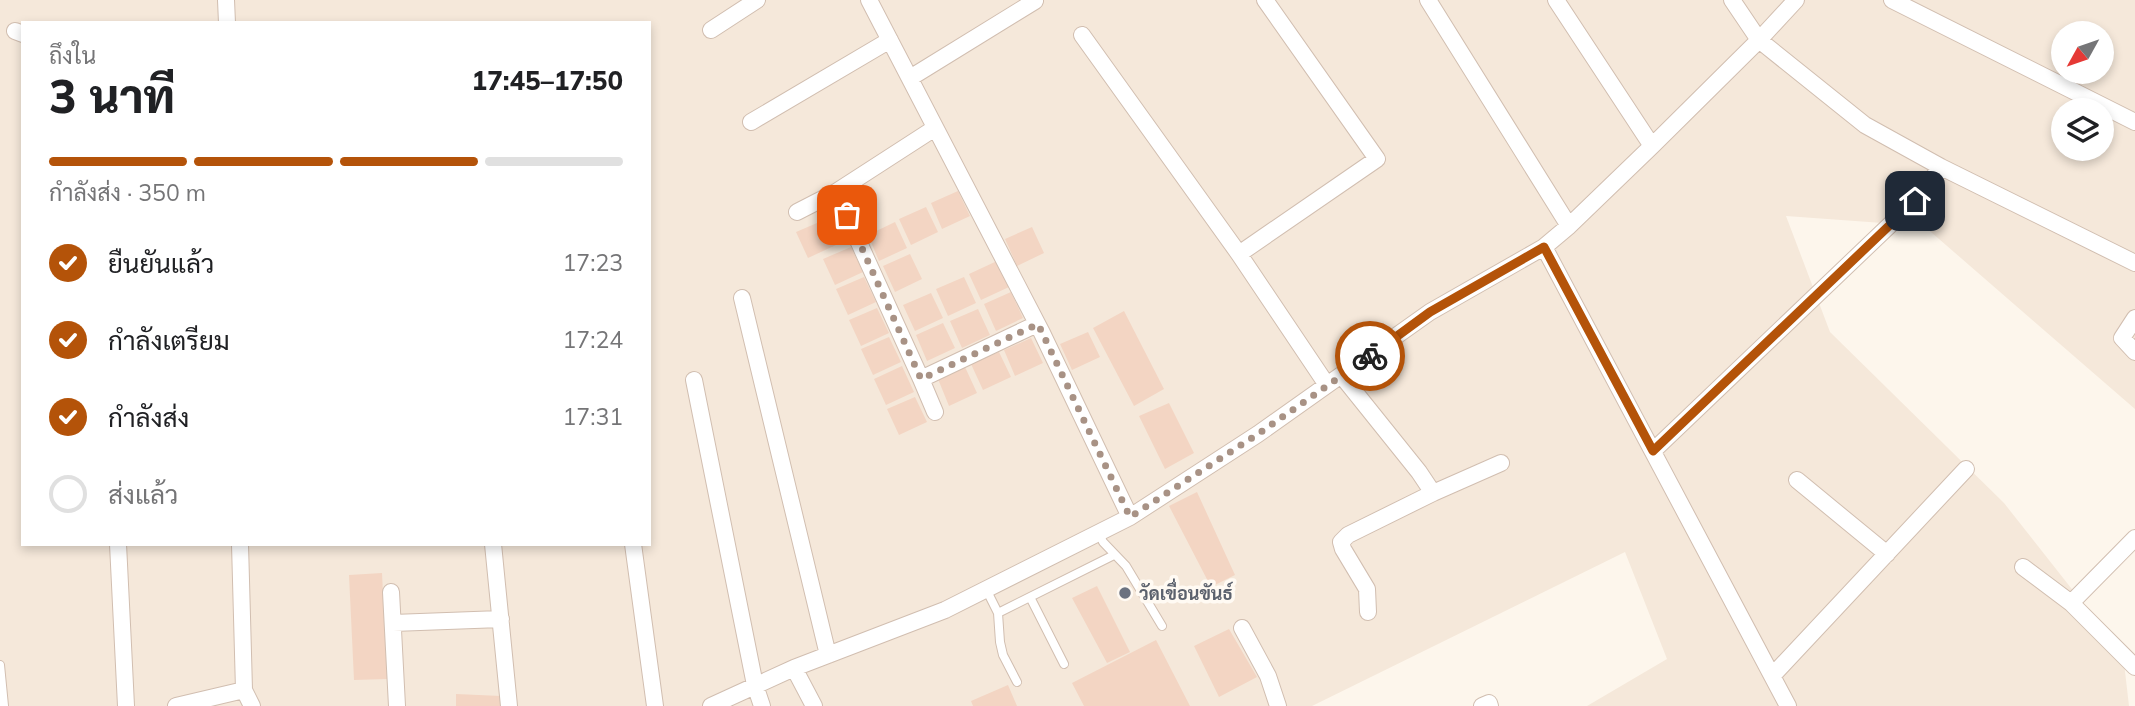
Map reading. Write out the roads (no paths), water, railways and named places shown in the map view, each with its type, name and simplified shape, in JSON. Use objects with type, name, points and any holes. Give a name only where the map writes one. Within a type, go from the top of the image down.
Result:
[{"type":"street","points":[[226,0],[227,21]]},
{"type":"street","points":[[711,30],[757,0]]},
{"type":"street","points":[[869,0],[1038,324],[1130,517]]},
{"type":"street","points":[[1239,254],[1377,159],[1265,0]]},
{"type":"street","points":[[1427,0],[1569,226]]},
{"type":"street","points":[[1556,0],[1652,146]]},
{"type":"street","points":[[1732,0],[1759,40],[1865,125],[1941,167],[2135,263]]},
{"type":"street","points":[[711,706],[794,668],[945,610],[1130,517],[1258,434],[1430,312],[1544,247],[1652,146],[1796,0]]},
{"type":"street","points":[[1892,0],[2135,122]]},
{"type":"street","points":[[910,78],[1035,1]]},
{"type":"street","points":[[1082,35],[1239,254],[1327,385]]},
{"type":"street","points":[[751,122],[890,40]]},
{"type":"street","points":[[797,212],[836,192],[935,128]]},
{"type":"street","points":[[1653,451],[1915,201],[1941,167]]},
{"type":"street","points":[[836,192],[935,412]]},
{"type":"street","points":[[1544,247],[1788,706]]},
{"type":"street","points":[[742,298],[828,655]]},
{"type":"street","points":[[2135,318],[2122,338],[2135,352]]},
{"type":"street","points":[[921,379],[1038,324]]},
{"type":"street","points":[[1342,376],[1433,493]]},
{"type":"street","points":[[694,380],[755,685],[762,706]]},
{"type":"street","points":[[1368,612],[1367,589],[1342,549],[1342,542],[1348,535],[1501,463]]},
{"type":"street","points":[[1773,675],[1966,468]]},
{"type":"street","points":[[1797,480],[1887,554]]},
{"type":"street","points":[[2071,603],[2135,538]]},
{"type":"street","points":[[118,546],[126,706]]},
{"type":"street","points":[[240,546],[244,690],[252,706]]},
{"type":"street","points":[[493,546],[509,706]]},
{"type":"street","points":[[633,546],[655,706]]},
{"type":"street","points":[[2023,567],[2071,603],[2135,667]]},
{"type":"street","points":[[391,592],[397,706]]},
{"type":"street","points":[[393,623],[501,619]]},
{"type":"street","points":[[1242,628],[1268,676],[1278,706]]},
{"type":"street","points":[[2123,654],[2135,642]]},
{"type":"street","points":[[794,668],[814,706]]},
{"type":"street","points":[[176,706],[244,690]]},
{"type":"street","points":[[1482,706],[1490,706]]},
{"type":"lane","points":[[1098,533],[1126,566],[1162,626]]},
{"type":"lane","points":[[998,613],[1114,555]]},
{"type":"lane","points":[[986,589],[998,613],[1003,655],[1017,682]]},
{"type":"lane","points":[[1030,597],[1064,664]]},
{"type":"lane","points":[[0,664],[4,706]]},
{"type":"place","name":"วัดเขื่อนขันธ์","points":[[1125,593]]}]
